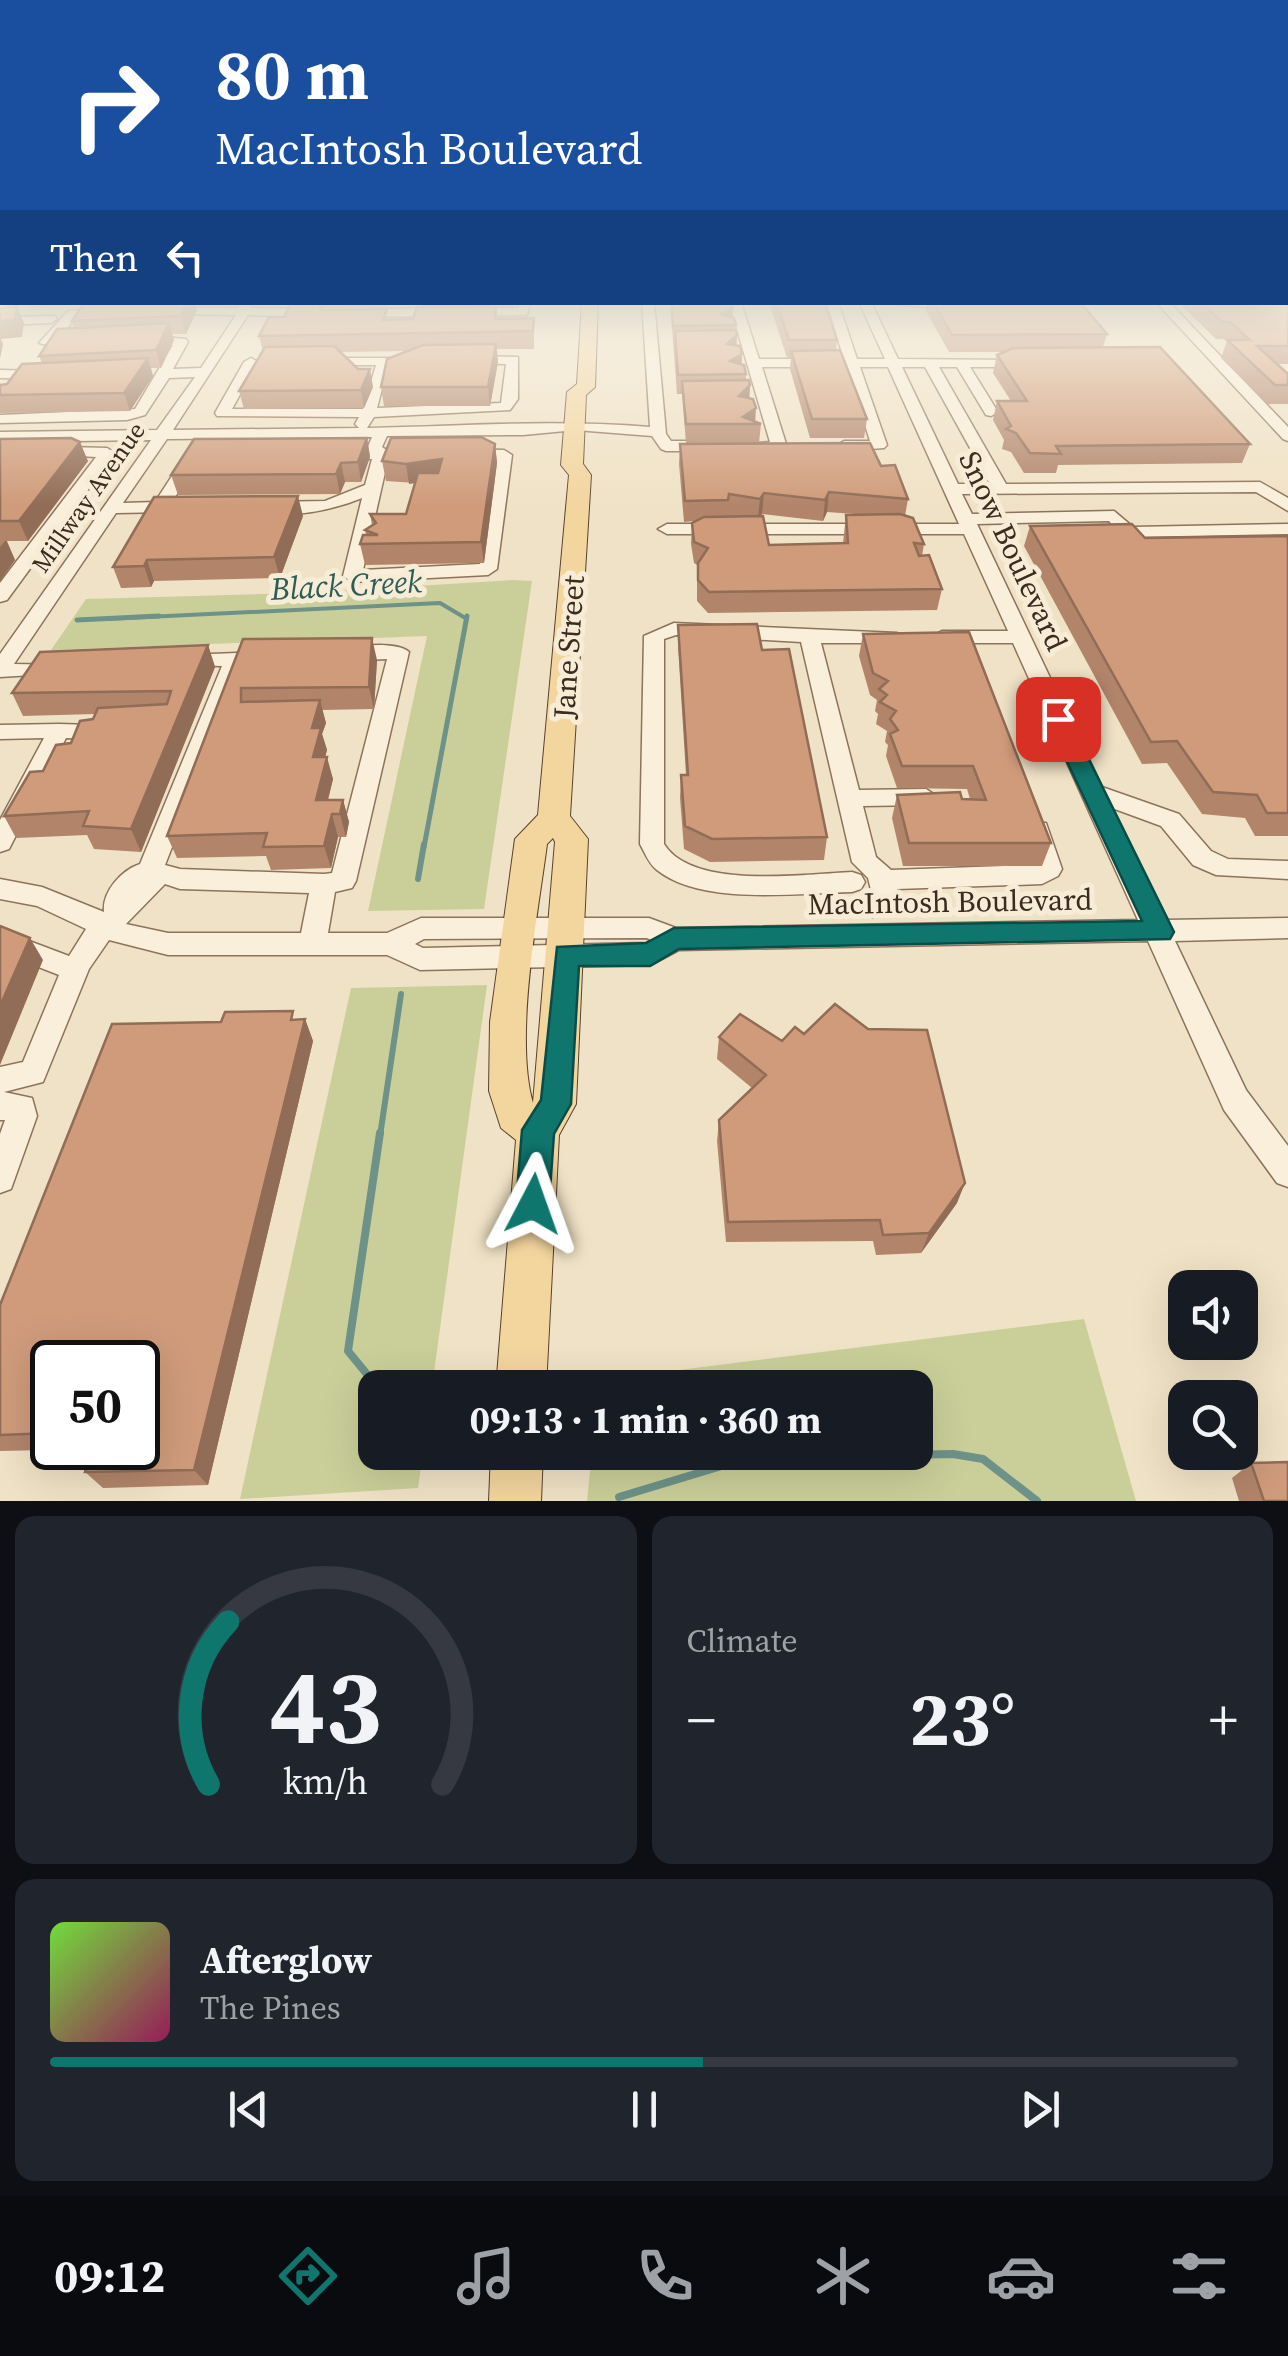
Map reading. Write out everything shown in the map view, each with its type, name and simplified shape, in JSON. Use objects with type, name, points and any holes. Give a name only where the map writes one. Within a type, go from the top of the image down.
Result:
[{"type":"main road","name":"Jane Street","points":[[538,1130],[515,1116],[507,1091],[531,839],[554,818],[580,475],[592,465],[584,430],[595,392],[586,387],[587,366]]},
{"type":"main road","name":"Jane Street","points":[[521,1370],[538,1130],[556,1104],[566,941],[572,839],[554,818]]},
{"type":"main road","points":[[514,1501],[516,1470]]},
{"type":"street","points":[[0,419],[140,412],[168,366]]},
{"type":"street","points":[[146,372],[215,366]]},
{"type":"street","points":[[249,366],[222,413],[488,410],[504,406],[511,399],[513,366]]},
{"type":"street","points":[[360,432],[384,366]]},
{"type":"street","points":[[655,366],[658,432],[666,446],[722,446]]},
{"type":"street","points":[[741,446],[787,447],[763,396],[755,366]]},
{"type":"street","points":[[829,446],[880,446],[851,366]]},
{"type":"street","name":"Snow Boulevard","points":[[895,366],[1235,1100],[1288,1172]]},
{"type":"street","points":[[932,366],[1001,489]]},
{"type":"street","points":[[964,366],[991,412]]},
{"type":"street","points":[[1222,366],[1288,436]]},
{"type":"street","name":"Millway Avenue","points":[[0,670],[207,367]]},
{"type":"street","points":[[0,378],[61,376]]},
{"type":"street","points":[[746,396],[763,396]]},
{"type":"street","points":[[658,397],[676,397]]},
{"type":"street","points":[[0,437],[523,430],[527,435],[584,430],[658,432]]},
{"type":"street","points":[[381,455],[393,449],[391,432]]},
{"type":"street","points":[[0,453],[107,453],[0,596]]},
{"type":"street","points":[[160,507],[188,460],[204,454]]},
{"type":"street","points":[[330,454],[504,454],[488,570],[352,576],[381,455]]},
{"type":"street","points":[[253,507],[327,506],[376,487]]},
{"type":"street","points":[[952,489],[1260,487],[1288,506]]},
{"type":"street","points":[[72,499],[197,507]]},
{"type":"street","points":[[667,529],[968,524],[1114,516],[1128,532],[1288,529]]},
{"type":"street","points":[[0,552],[80,552]]},
{"type":"street","points":[[1018,637],[968,646],[916,637],[810,637],[674,630],[654,636],[652,844],[664,864],[692,880],[1046,872],[1049,860],[1030,809]]},
{"type":"street","points":[[810,637],[866,874],[856,896],[874,906],[880,936]]},
{"type":"street","points":[[150,870],[180,879],[324,884],[343,881],[399,652],[326,656]]},
{"type":"street","points":[[164,662],[290,657]]},
{"type":"street","points":[[0,1080],[32,1073],[76,970],[111,919],[131,908],[155,880],[150,870],[235,659]]},
{"type":"street","points":[[0,670],[74,668]]},
{"type":"street","points":[[0,843],[59,731]]},
{"type":"street","points":[[0,732],[92,732]]},
{"type":"street","points":[[1094,793],[1170,820],[1202,858],[1225,868],[1288,870]]},
{"type":"street","points":[[849,798],[942,797]]},
{"type":"street","points":[[0,889],[42,897],[111,919],[127,936],[168,944],[312,946],[324,884]]},
{"type":"street","name":"MacIntosh Boulevard","points":[[312,946],[390,944],[420,960],[519,943],[566,941],[650,954],[674,938],[1288,928]]},
{"type":"street","points":[[0,941],[76,970]]},
{"type":"street","points":[[0,1106],[21,1108],[22,1116],[0,1178]]},
{"type":"green space","points":[[532,581],[484,909],[368,911],[427,636],[51,650],[86,599],[300,593]]},
{"type":"green space","points":[[487,985],[434,1370],[358,1370],[358,1470],[421,1470],[418,1488],[240,1499],[351,988]]},
{"type":"green space","points":[[1084,1319],[1136,1501],[587,1501],[590,1470],[933,1470],[933,1370],[679,1370]]},
{"type":"building","points":[[20,366],[142,366],[124,393],[0,395],[0,385],[7,384]]},
{"type":"building","points":[[254,366],[370,369],[361,390],[239,391]]},
{"type":"building","points":[[385,366],[492,366],[488,387],[381,387]]},
{"type":"building","points":[[677,366],[744,366],[746,374],[678,375]]},
{"type":"building","points":[[796,366],[846,366],[867,419],[812,419]]},
{"type":"building","points":[[1004,366],[1178,366],[1250,444],[1056,446],[1061,454],[1030,453],[1016,433],[1006,429],[1011,426],[997,401],[1027,401]]},
{"type":"building","points":[[1255,366],[1279,366],[1288,374],[1288,385],[1275,385]]},
{"type":"building","points":[[749,380],[750,385],[739,396],[753,399],[756,408],[743,417],[761,424],[686,424],[682,381]]},
{"type":"building","points":[[481,437],[495,444],[481,542],[360,544],[363,535],[378,535],[365,530],[376,523],[370,514],[406,514],[418,473],[438,473],[442,459],[406,464],[382,461],[391,438]]},
{"type":"building","points":[[71,438],[80,442],[19,521],[0,521],[0,439]]},
{"type":"building","points":[[367,438],[358,462],[341,463],[336,474],[171,475],[194,439]]},
{"type":"building","points":[[870,443],[881,466],[895,465],[908,499],[829,492],[825,500],[764,493],[760,499],[729,494],[728,500],[685,501],[680,444]]},
{"type":"building","points":[[298,496],[274,557],[147,560],[144,566],[113,567],[154,497]]},
{"type":"building","points":[[900,514],[913,518],[924,544],[914,543],[919,556],[929,555],[942,589],[709,592],[698,580],[698,563],[708,548],[694,542],[692,523],[704,517],[763,516],[769,545],[848,543],[846,515]]},
{"type":"building","points":[[1132,524],[1145,538],[1288,536],[1288,813],[1267,813],[1257,795],[1213,792],[1177,741],[1151,742],[1030,526]]},
{"type":"building","points":[[757,624],[762,650],[789,649],[827,837],[712,839],[685,826],[681,775],[688,775],[678,625]]},
{"type":"building","points":[[969,632],[1051,843],[909,843],[897,795],[960,792],[962,799],[986,800],[973,766],[902,766],[890,734],[898,730],[890,719],[896,711],[880,702],[887,695],[879,689],[888,681],[873,673],[863,634]]},
{"type":"building","points":[[372,638],[369,687],[241,688],[241,702],[320,700],[312,728],[321,728],[313,757],[327,757],[316,800],[343,800],[340,814],[332,814],[324,846],[263,847],[267,833],[167,836],[243,639]]},
{"type":"building","points":[[208,645],[131,829],[83,826],[89,811],[4,816],[30,772],[43,771],[56,745],[71,743],[80,721],[93,719],[98,708],[167,704],[171,691],[12,693],[40,652]]},
{"type":"building","points":[[0,926],[30,938],[0,1006]]},
{"type":"building","points":[[835,1004],[868,1029],[927,1030],[965,1183],[929,1233],[883,1235],[880,1220],[728,1222],[719,1120],[766,1075],[719,1037],[740,1014],[782,1041],[795,1027],[804,1034]]},
{"type":"building","points":[[293,1011],[291,1020],[305,1019],[194,1470],[85,1472],[160,1470],[160,1340],[30,1340],[30,1434],[0,1435],[0,1305],[112,1024],[221,1022],[225,1012]]},
{"type":"building","points":[[1288,1462],[1288,1501],[1264,1501],[1253,1470],[1258,1470],[1258,1463]]},
{"type":"waterway","name":"Black Creek","points":[[105,619],[440,603],[466,619]]},
{"type":"waterway","name":"Black Creek","points":[[77,620],[159,616]]},
{"type":"waterway","name":"Black Creek","points":[[424,847],[466,619]]},
{"type":"waterway","name":"Black Creek","points":[[418,879],[424,844]]},
{"type":"waterway","name":"Black Creek","points":[[380,1136],[401,994]]},
{"type":"waterway","name":"Black Creek","points":[[364,1370],[348,1351],[380,1133]]},
{"type":"waterway","name":"Black Creek","points":[[619,1497],[748,1458],[953,1454],[983,1459],[1037,1501]]},
{"type":"route","points":[[533,1204],[538,1130],[556,1104],[566,954],[650,954],[674,938],[1160,932],[1058,719]]}]
